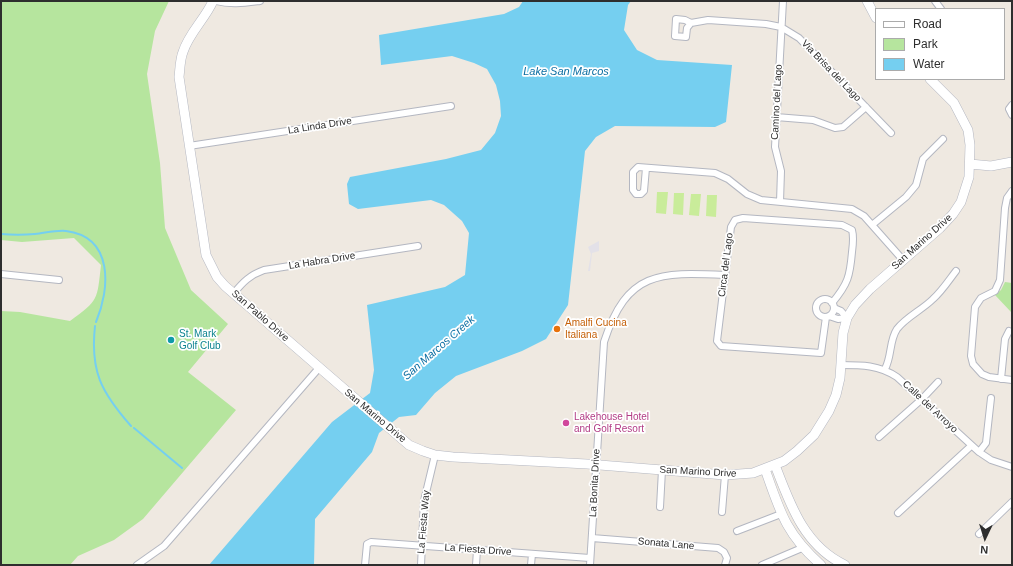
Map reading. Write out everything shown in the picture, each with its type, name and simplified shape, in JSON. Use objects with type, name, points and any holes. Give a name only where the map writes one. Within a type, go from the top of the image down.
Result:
[{"type":"street","points":[[214,1],[226,4],[242,4],[260,1]]},
{"type":"street","name":"San Pablo Drive","points":[[214,1],[208,13],[193,33],[182,52],[179,77],[206,255],[217,277],[319,368]]},
{"type":"street","name":"Camino del Lago","points":[[780,202],[782,184],[781,171],[775,147],[783,1]]},
{"type":"street","points":[[867,1],[875,16]]},
{"type":"street","name":"Via Brisa del Lago","points":[[691,23],[708,20],[766,24],[781,28],[799,38],[892,133]]},
{"type":"street","name":"San Marino Drive","points":[[319,368],[409,444],[435,455],[725,475],[753,473],[775,465],[803,447],[822,424],[836,395],[843,333],[847,318],[855,305],[870,289],[953,214],[966,189],[970,164],[968,130],[954,103],[931,80]]},
{"type":"street","points":[[1012,105],[1009,109],[1012,116]]},
{"type":"street","name":"La Linda Drive","points":[[189,146],[451,106]]},
{"type":"street","points":[[776,117],[813,120],[839,128],[843,127],[866,107]]},
{"type":"street","points":[[872,225],[906,196],[916,185],[923,159],[942,139]]},
{"type":"street","points":[[970,164],[991,166],[1012,162]]},
{"type":"street","points":[[646,168],[715,173],[728,179],[747,194],[761,200],[844,207],[864,216],[903,260]]},
{"type":"street","points":[[1012,191],[1007,198],[1005,208],[1000,280],[994,291],[981,298],[975,307],[971,356],[973,364],[982,374],[989,377],[1012,380]]},
{"type":"street","name":"Circa del Lago","points":[[743,218],[842,225],[852,230],[853,236],[850,274],[833,306],[828,316],[821,353],[721,346],[717,341],[731,227],[735,220],[743,218]]},
{"type":"street","name":"La Habra Drive","points":[[234,293],[244,280],[264,270],[418,246]]},
{"type":"street","points":[[886,369],[889,362],[891,341],[897,329],[903,322],[934,298],[956,271]]},
{"type":"street","name":"La Bonita Drive","points":[[590,565],[604,342],[611,320],[629,294],[644,283],[663,275],[681,273],[725,275]]},
{"type":"street","points":[[1,274],[59,280]]},
{"type":"street","points":[[825,299],[841,311],[847,318],[838,319],[818,314],[816,305],[819,300],[825,299]]},
{"type":"street","points":[[1002,379],[1005,339],[1009,331]]},
{"type":"street","name":"Calle del Arroyo","points":[[840,365],[868,366],[886,369],[897,376],[978,452],[992,460],[1012,467]]},
{"type":"street","points":[[137,565],[164,546],[319,368]]},
{"type":"street","points":[[879,437],[922,399],[938,382]]},
{"type":"street","points":[[978,452],[986,443],[991,398]]},
{"type":"street","points":[[898,514],[971,446]]},
{"type":"street","name":"La Fiesta Way","points":[[421,565],[424,502],[435,455]]},
{"type":"street","points":[[775,465],[795,513],[804,530],[828,556],[844,565]]},
{"type":"street","points":[[765,469],[781,514],[791,533],[802,548],[821,565]]},
{"type":"street","points":[[660,507],[662,470]]},
{"type":"street","points":[[722,512],[725,475]]},
{"type":"street","points":[[979,534],[1012,502]]},
{"type":"street","points":[[737,531],[781,514]]},
{"type":"street","name":"Sonata Lane","points":[[592,538],[718,548],[724,552],[727,558],[725,565]]},
{"type":"street","name":"La Fiesta Drive","points":[[365,565],[367,544],[371,542],[590,558]]},
{"type":"street","points":[[762,565],[802,548]]},
{"type":"street","points":[[476,565],[477,550]]},
{"type":"street","points":[[531,565],[532,554]]},
{"type":"shaded area","points":[[599,241],[599,251],[592,253],[590,271],[588,271],[591,254],[588,247]]},
{"type":"green space","points":[[1,1],[169,1],[155,31],[147,74],[160,163],[165,228],[191,290],[228,324],[188,372],[236,410],[143,519],[114,540],[78,556],[70,565],[1,565],[1,311],[20,312],[70,321],[87,308],[95,298],[99,286],[101,265],[74,238],[22,242],[1,240]]},
{"type":"green space","points":[[657,192],[668,192],[666,214],[656,213]]},
{"type":"green space","points":[[674,193],[684,193],[683,215],[673,214]]},
{"type":"green space","points":[[691,194],[701,194],[699,216],[689,215]]},
{"type":"green space","points":[[707,195],[717,195],[716,217],[706,216]]},
{"type":"green space","points":[[1005,282],[1012,283],[1011,312],[995,295],[1001,290]]},
{"type":"water","name":"Lake San Marcos","points":[[523,1],[631,1],[628,5],[624,30],[637,50],[657,60],[732,65],[726,122],[715,127],[615,126],[596,137],[585,151],[568,305],[546,339],[522,351],[456,376],[435,393],[416,415],[399,417],[379,433],[372,452],[315,519],[314,565],[209,565],[332,422],[370,393],[374,370],[367,305],[445,287],[465,275],[469,233],[462,221],[444,205],[431,200],[358,209],[349,204],[347,184],[350,177],[446,159],[481,150],[495,133],[501,116],[500,101],[496,85],[487,69],[452,56],[381,65],[379,35],[504,14],[519,7]]},
{"type":"waterway","points":[[1,234],[27,235],[54,231],[66,231],[82,235],[93,243],[100,254],[104,266],[105,280],[104,295],[96,322]]},
{"type":"waterway","points":[[95,326],[94,356],[100,380],[112,402],[131,426]]},
{"type":"waterway","points":[[134,428],[182,468]]},
{"type":"place","name":"Amalfi Cucina Italiana","points":[[557,329]]},
{"type":"place","name":"St. Mark Golf Club","points":[[171,340]]},
{"type":"place","name":"Lakehouse Hotel and Golf Resort","points":[[566,423]]},
{"type":"water label","name":"San Marcos Creek","points":[[439,348]]}]
